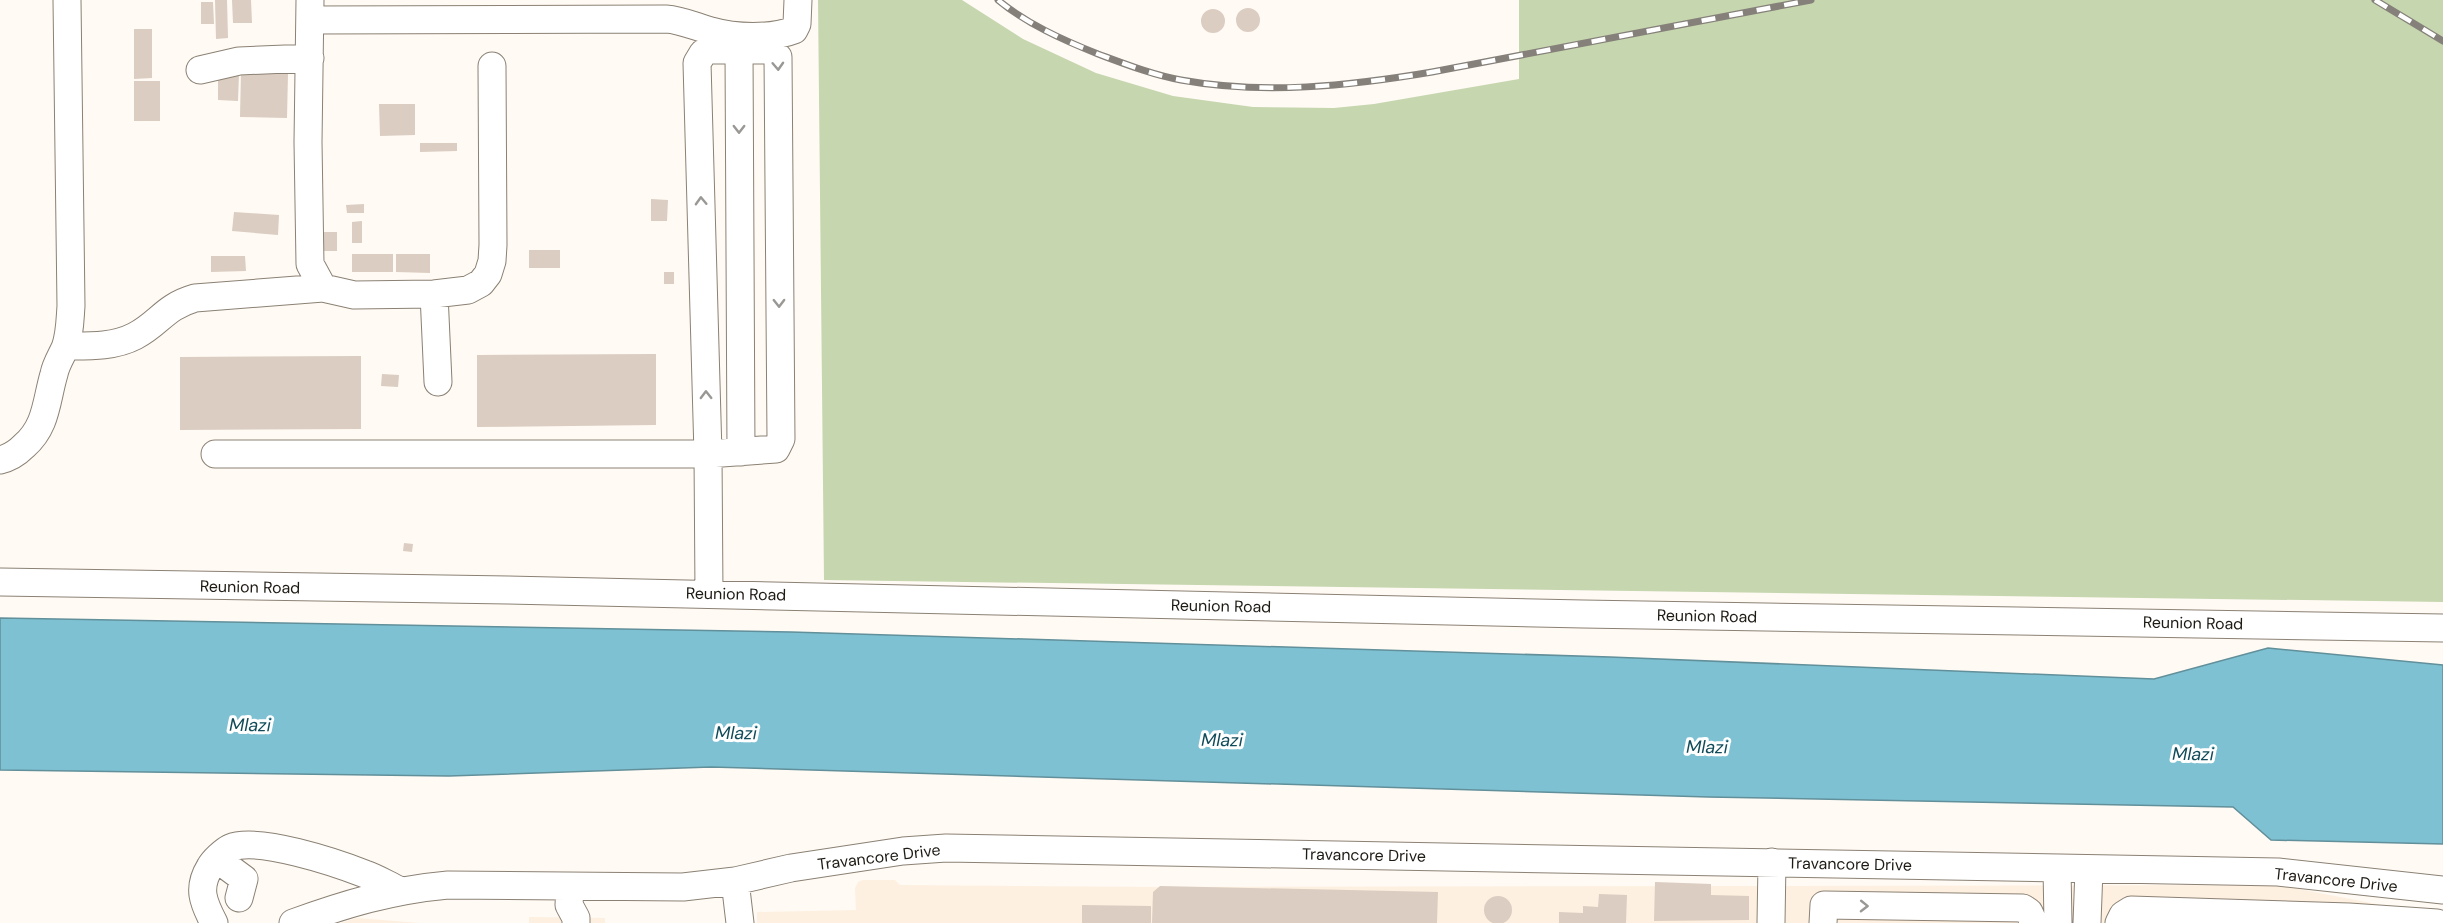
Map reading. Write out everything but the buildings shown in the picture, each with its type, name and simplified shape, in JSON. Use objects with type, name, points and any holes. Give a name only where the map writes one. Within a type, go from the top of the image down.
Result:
[{"type":"street","points":[[0,460],[19,451],[40,427],[47,409],[50,385],[66,346],[71,306],[67,0]]},
{"type":"street","points":[[323,288],[310,264],[308,142],[310,10],[491,10],[676,20],[729,35],[775,34],[794,30],[797,24],[798,0]]},
{"type":"street","points":[[215,454],[708,454],[776,448],[781,439],[778,57],[771,50],[709,50],[703,53],[697,63],[708,454],[709,594]]},
{"type":"street","points":[[739,50],[741,452]]},
{"type":"street","points":[[200,70],[239,61],[310,58]]},
{"type":"street","points":[[66,346],[93,346],[121,342],[150,326],[178,303],[195,298],[323,288],[354,296],[434,294],[468,290],[481,284],[488,274],[492,261],[492,66]]},
{"type":"street","points":[[703,256],[779,255]]},
{"type":"street","points":[[434,294],[438,382]]},
{"type":"street","name":"Reunion Road","points":[[0,582],[709,594],[1582,614],[2443,628]]},
{"type":"street","points":[[214,923],[205,906],[201,884],[211,865],[230,848],[259,844],[313,857],[368,874],[399,891]]},
{"type":"street","name":"Travancore Drive","points":[[293,923],[347,904],[399,891],[448,885],[568,909],[672,887],[735,881],[790,868],[903,851],[946,848],[2278,872],[2443,890]]},
{"type":"street","points":[[217,859],[244,879],[239,898]]},
{"type":"street","points":[[1771,923],[1772,862]]},
{"type":"street","points":[[2057,868],[2058,923]]},
{"type":"street","points":[[2087,923],[2089,869]]},
{"type":"street","points":[[735,881],[740,923]]},
{"type":"street","points":[[1816,911],[2023,908],[2029,912],[2034,923]]},
{"type":"street","points":[[2119,923],[2123,915],[2131,910],[2349,917],[2437,923]]},
{"type":"shaded area","points":[[895,880],[900,885],[1157,887],[2278,885],[2412,911],[2443,923],[757,923],[757,912],[856,910],[855,888],[858,882]]},
{"type":"shaded area","points":[[529,917],[605,918],[605,923],[529,923]]},
{"type":"shaded area","points":[[357,918],[420,923],[341,923]]},
{"type":"green space","points":[[818,0],[962,0],[1023,39],[1096,73],[1173,96],[1253,107],[1334,108],[1374,104],[1519,79],[1519,0],[2443,0],[2443,602],[824,580]]},
{"type":"water","name":"Mlazi","points":[[0,618],[791,632],[1610,657],[2154,679],[2268,648],[2443,665],[2443,844],[2271,840],[2233,807],[1708,797],[711,767],[449,776],[0,770]]},
{"type":"railway","points":[[998,0],[1021,17],[1059,37],[1098,54],[1150,72],[1212,85],[1275,88],[1338,85],[1432,72],[1811,0]]},
{"type":"railway","points":[[2375,0],[2443,41]]}]
